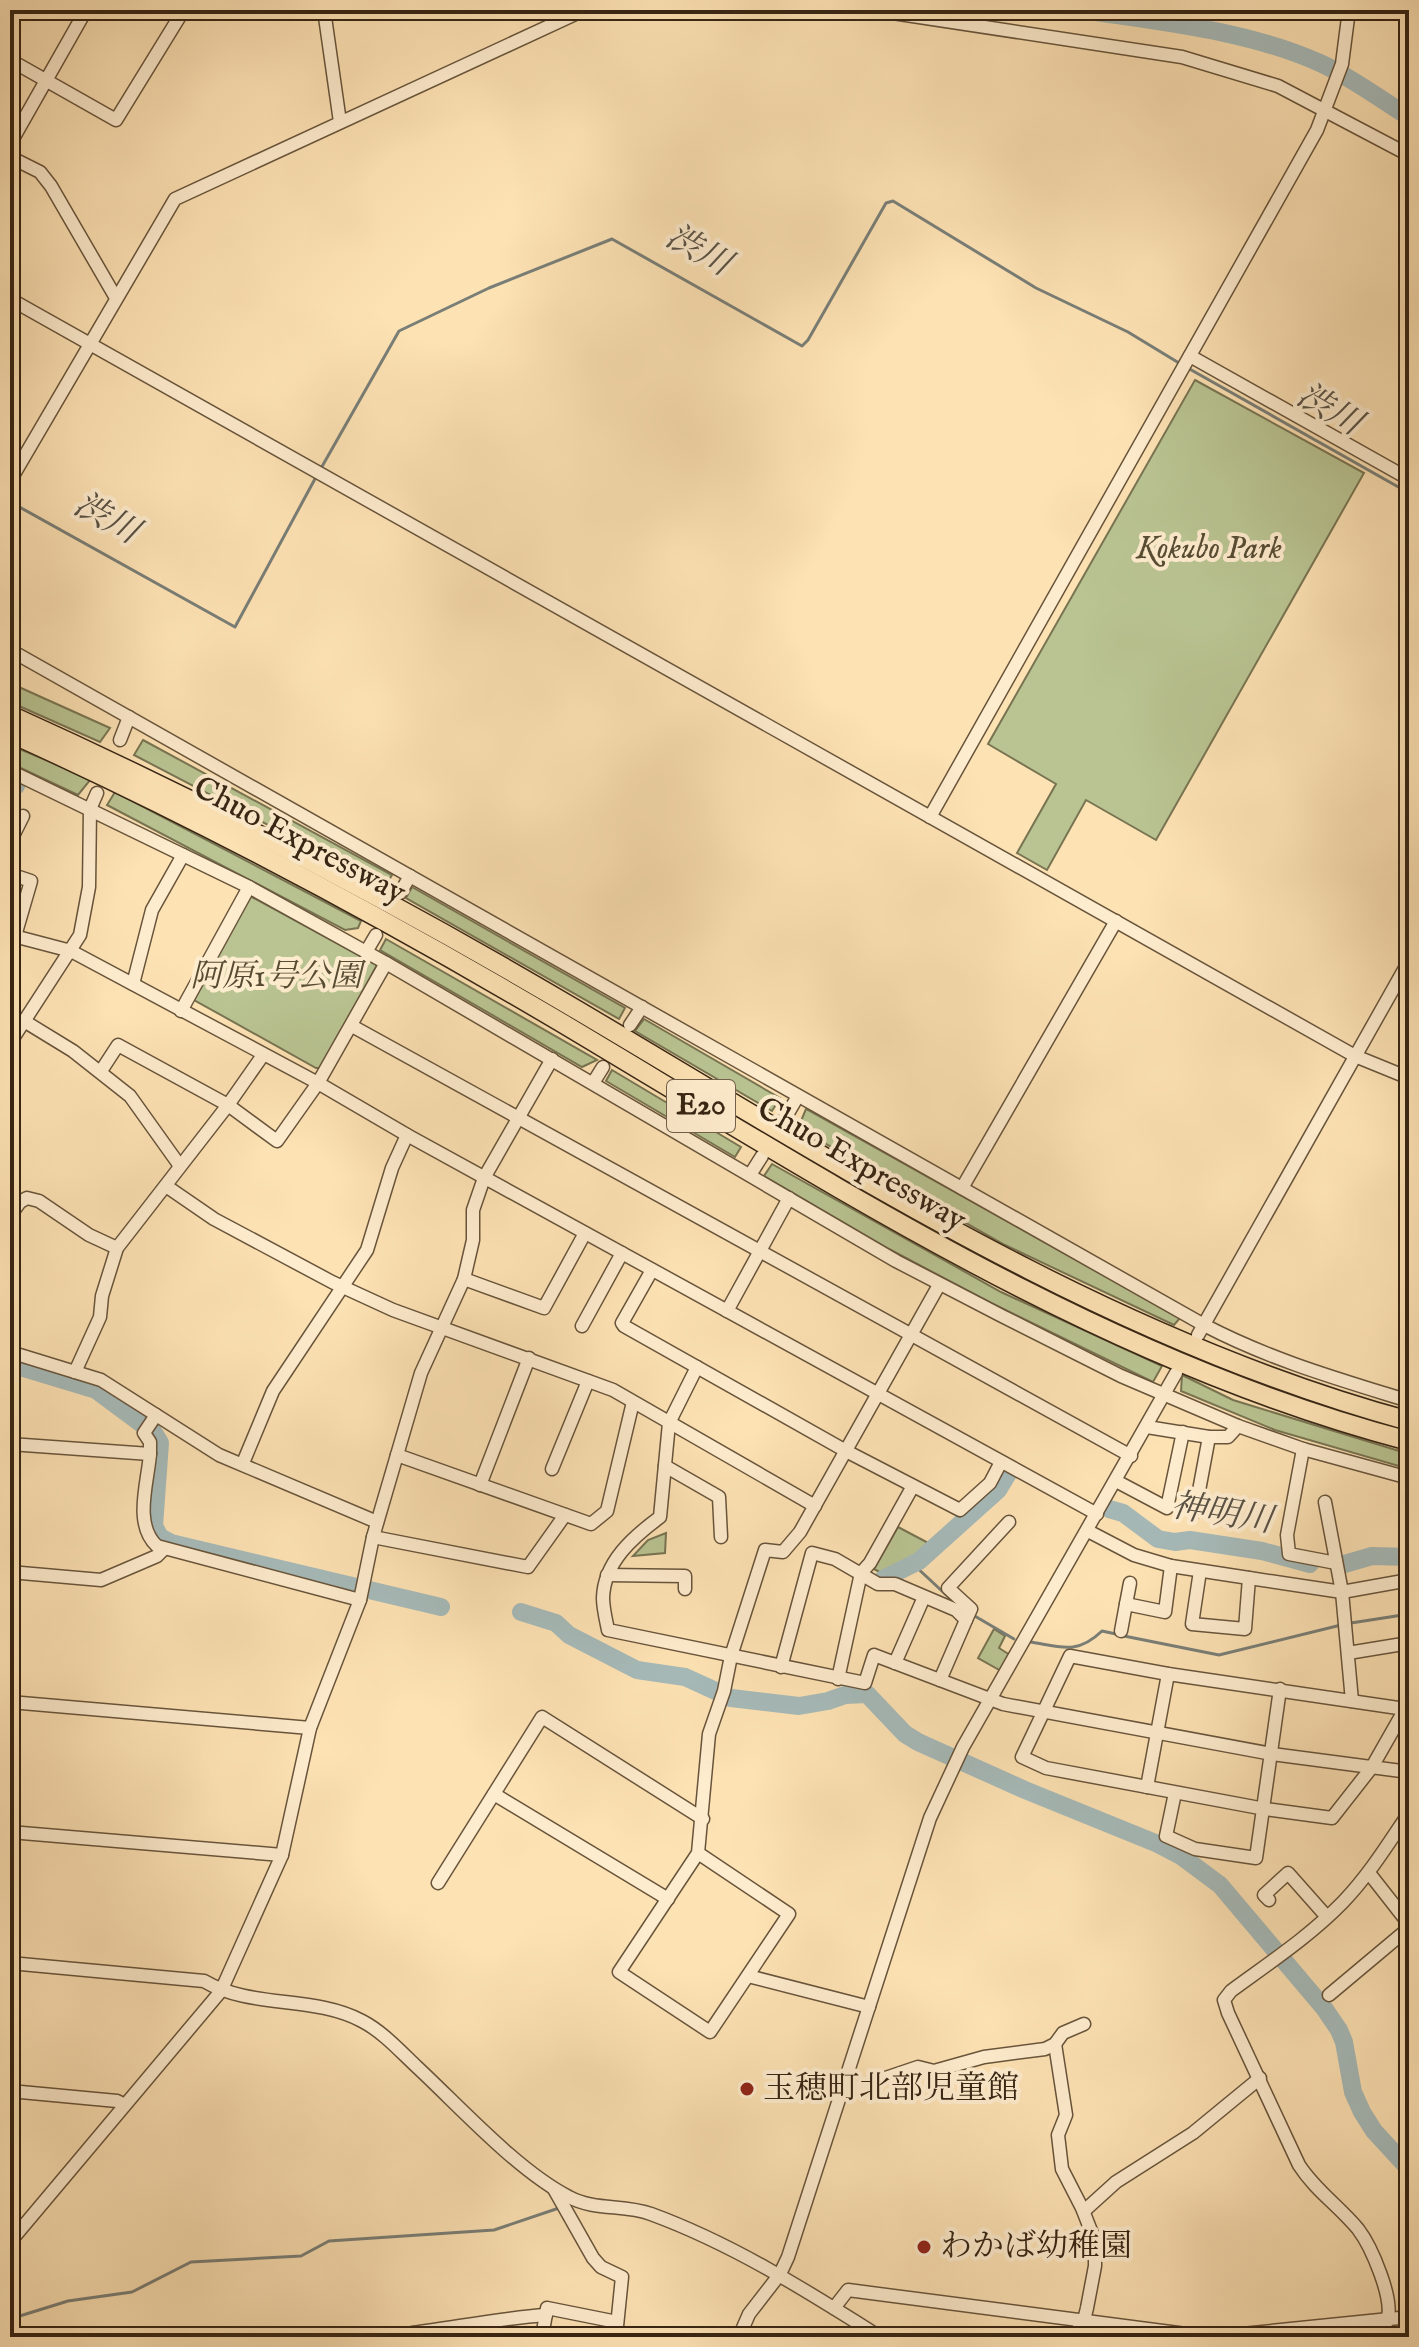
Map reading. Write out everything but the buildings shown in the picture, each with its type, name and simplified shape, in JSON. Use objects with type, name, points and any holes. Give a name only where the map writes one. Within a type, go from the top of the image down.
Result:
[{"type":"highway","name":"Chuo Expressway","points":[[10,715],[141,774],[361,888],[496,963],[856,1176],[1019,1265],[1225,1360],[1294,1387],[1409,1421]]},
{"type":"highway","name":"Chuo Expressway","points":[[10,733],[134,789],[356,905],[460,963],[842,1190],[1000,1278],[1127,1339],[1217,1377],[1289,1405],[1409,1441]]},
{"type":"street","points":[[10,144],[86,10]]},
{"type":"street","points":[[10,60],[116,120],[183,11],[222,10]]},
{"type":"street","points":[[324,10],[340,122]]},
{"type":"street","points":[[10,481],[175,199],[584,10]]},
{"type":"street","points":[[873,10],[1182,57],[1278,86],[1409,155]]},
{"type":"street","points":[[930,817],[1317,130],[1342,64],[1349,10]]},
{"type":"street","points":[[10,157],[40,172],[51,186],[116,298]]},
{"type":"street","points":[[10,299],[1355,1056],[1409,1078]]},
{"type":"street","points":[[1189,358],[1409,479]]},
{"type":"street","points":[[10,650],[962,1188],[1201,1330],[1278,1359],[1409,1401]]},
{"type":"street","points":[[120,740],[129,717]]},
{"type":"street","points":[[10,771],[249,887],[386,963],[939,1285],[1121,1376],[1238,1426],[1303,1449],[1409,1478]]},
{"type":"street","points":[[11,1037],[80,935],[89,887],[90,809],[97,793]]},
{"type":"street","points":[[10,842],[23,816]]},
{"type":"street","points":[[133,984],[152,910],[183,855]]},
{"type":"street","points":[[10,874],[31,881],[12,935],[71,951],[133,984],[1097,1514]]},
{"type":"street","points":[[400,893],[410,876]]},
{"type":"street","points":[[181,1011],[249,887]]},
{"type":"street","points":[[962,1188],[1116,921]]},
{"type":"street","points":[[366,952],[376,935]]},
{"type":"street","points":[[1201,1330],[1409,961]]},
{"type":"street","points":[[101,1071],[118,1045],[228,1105],[277,1141],[318,1083],[386,963]]},
{"type":"street","points":[[630,1025],[642,1007]]},
{"type":"street","points":[[24,1021],[101,1071],[130,1096],[180,1166]]},
{"type":"street","points":[[352,1026],[1131,1456]]},
{"type":"street","points":[[75,1372],[100,1317],[102,1296],[117,1248],[263,1055]]},
{"type":"street","points":[[10,2242],[221,1991],[282,1855],[310,1728],[362,1594],[377,1522],[421,1373],[459,1296],[473,1240],[473,1210],[484,1178],[552,1059]]},
{"type":"street","points":[[593,1083],[603,1067]]},
{"type":"street","points":[[784,1120],[798,1096]]},
{"type":"street","points":[[243,1463],[273,1391],[367,1250],[392,1168],[407,1135]]},
{"type":"street","points":[[750,1175],[762,1156]]},
{"type":"street","points":[[166,1186],[214,1219],[393,1310],[613,1390],[815,1506]]},
{"type":"street","points":[[10,1216],[27,1198],[39,1201],[89,1235],[117,1248]]},
{"type":"street","points":[[727,1311],[789,1198]]},
{"type":"street","points":[[464,1279],[544,1308],[585,1233]]},
{"type":"street","points":[[582,1326],[622,1253]]},
{"type":"street","points":[[652,1270],[622,1323],[624,1326],[846,1451],[960,1510],[990,1483],[1001,1462]]},
{"type":"street","points":[[698,1853],[789,1914],[710,2032],[619,1972],[698,1853],[709,1734],[765,1550],[783,1552],[800,1532],[939,1285]]},
{"type":"street","points":[[10,1352],[101,1380],[219,1455],[377,1522]]},
{"type":"street","points":[[480,1485],[529,1358]]},
{"type":"street","points":[[697,1367],[669,1423],[660,1517],[632,1538],[607,1575],[603,1599],[608,1630],[865,1683],[874,1655],[1003,1704],[1272,1754],[1409,1772]]},
{"type":"street","points":[[739,2337],[755,2304],[780,2274],[788,2257],[930,1818],[990,1698],[1176,1373]]},
{"type":"street","points":[[552,1469],[588,1381]]},
{"type":"street","points":[[397,1455],[591,1524],[607,1511],[633,1402]]},
{"type":"street","points":[[156,1415],[144,1433],[150,1442],[144,1525],[151,1541],[164,1549],[362,1594]]},
{"type":"street","points":[[1147,1427],[1228,1437],[1238,1426]]},
{"type":"street","points":[[1116,1481],[1167,1508],[1183,1432]]},
{"type":"street","points":[[1195,1512],[1209,1437]]},
{"type":"street","points":[[10,1444],[150,1454]]},
{"type":"street","points":[[1303,1449],[1287,1535],[1289,1554],[1336,1563]]},
{"type":"street","points":[[665,1466],[719,1497],[721,1537]]},
{"type":"street","points":[[838,1679],[861,1573],[870,1563],[913,1486]]},
{"type":"street","points":[[1325,1502],[1342,1592],[1352,1701]]},
{"type":"street","points":[[373,1537],[528,1567],[565,1515]]},
{"type":"street","points":[[940,1680],[971,1609],[948,1588],[1009,1522]]},
{"type":"street","points":[[1088,1531],[1134,1555],[1200,1571],[1342,1592],[1409,1580]]},
{"type":"street","points":[[10,1572],[101,1580],[157,1556],[164,1549]]},
{"type":"street","points":[[781,1667],[812,1553],[835,1559],[878,1584],[895,1584],[956,1610],[966,1620]]},
{"type":"street","points":[[1126,1604],[1165,1612],[1171,1566]]},
{"type":"street","points":[[1200,1571],[1192,1624],[1245,1629],[1249,1578]]},
{"type":"street","points":[[607,1575],[685,1576],[685,1589]]},
{"type":"street","points":[[1121,1631],[1130,1583]]},
{"type":"street","points":[[895,1663],[924,1597]]},
{"type":"street","points":[[1348,1653],[1409,1643]]},
{"type":"street","points":[[1070,1656],[1168,1674],[1280,1689],[1407,1706],[1372,1767],[1332,1818],[1265,1809],[1046,1768],[1022,1757],[1070,1656]]},
{"type":"street","points":[[1147,1787],[1168,1674]]},
{"type":"street","points":[[1175,1793],[1166,1836],[1195,1849],[1256,1858],[1280,1689]]},
{"type":"street","points":[[10,1702],[310,1728]]},
{"type":"street","points":[[438,1883],[542,1717],[703,1819]]},
{"type":"street","points":[[494,1794],[668,1899]]},
{"type":"street","points":[[1377,2337],[1389,2319],[1385,2285],[1368,2243],[1307,2177],[1224,2000],[1231,1991],[1327,1917],[1369,1873],[1409,1813]]},
{"type":"street","points":[[10,1832],[282,1855]]},
{"type":"street","points":[[1269,1900],[1264,1895],[1288,1873],[1327,1917]]},
{"type":"street","points":[[1329,1995],[1409,1926],[1369,1873]]},
{"type":"street","points":[[10,1963],[204,1981],[221,1991],[330,2009],[373,2027],[500,2145],[552,2187],[587,2205],[650,2213],[780,2274],[880,2337]]},
{"type":"street","points":[[748,1976],[869,2007]]},
{"type":"street","points":[[841,2093],[918,2067],[934,2071],[984,2057],[1045,2049],[1055,2044],[1063,2033],[1084,2024]]},
{"type":"street","points":[[1055,2044],[1066,2115],[1058,2135],[1062,2169],[1084,2211],[1095,2241],[1095,2266],[1084,2320],[1073,2337]]},
{"type":"street","points":[[1084,2211],[1116,2182],[1193,2133],[1260,2078]]},
{"type":"street","points":[[10,2091],[123,2104]]},
{"type":"street","points":[[542,2337],[547,2308],[614,2333],[622,2277],[601,2267],[593,2258],[552,2187]]},
{"type":"street","points":[[10,2223],[24,2225]]},
{"type":"street","points":[[834,2308],[848,2290],[1218,2336],[1409,2317]]},
{"type":"street","points":[[412,2333],[482,2324],[496,2318],[546,2315]]},
{"type":"green space","name":"Kokubo Park","points":[[1195,380],[1364,473],[1156,840],[1086,800],[1047,870],[1017,853],[1056,784],[988,744]]},
{"type":"green space","points":[[10,683],[110,728],[100,742],[10,702]]},
{"type":"green space","points":[[143,740],[392,875],[385,886],[134,755]]},
{"type":"green space","points":[[10,745],[91,779],[78,795],[10,763]]},
{"type":"green space","points":[[115,792],[361,921],[358,928],[345,930],[107,805]]},
{"type":"green space","points":[[412,887],[625,1008],[619,1019],[406,898]]},
{"type":"green space","name":"阿原1号公園","points":[[250,896],[377,965],[321,1068],[194,1000]]},
{"type":"green space","points":[[386,939],[597,1060],[582,1067],[380,950]]},
{"type":"green space","points":[[644,1019],[780,1098],[772,1111],[635,1031]]},
{"type":"green space","points":[[612,1070],[741,1147],[735,1157],[606,1081]]},
{"type":"green space","points":[[806,1109],[1180,1318],[1174,1325],[1005,1245],[798,1128]]},
{"type":"green space","points":[[772,1164],[1001,1292],[1162,1366],[1153,1382],[991,1303],[889,1249],[764,1176]]},
{"type":"green space","points":[[1182,1375],[1233,1400],[1409,1454],[1409,1469],[1275,1430],[1181,1391]]},
{"type":"green space","points":[[898,1527],[934,1546],[917,1559],[885,1575],[874,1569]]},
{"type":"green space","points":[[666,1533],[665,1553],[633,1556],[648,1540]]},
{"type":"green space","points":[[994,1629],[1005,1636],[999,1648],[1010,1655],[1001,1671],[978,1658]]},
{"type":"waterway","points":[[1082,10],[1263,42],[1320,63],[1409,117]]},
{"type":"waterway","points":[[1405,10],[1409,15]]},
{"type":"waterway","name":"渋川","points":[[320,470],[399,331],[489,288],[612,239],[802,346],[886,203],[893,201],[1036,288],[1128,332],[1179,363]]},
{"type":"waterway","name":"渋川","points":[[1186,367],[1409,493]]},
{"type":"waterway","name":"渋川","points":[[10,512],[14,504],[235,627],[316,477]]},
{"type":"waterway","name":"渋川","points":[[10,784],[16,786]]},
{"type":"waterway","points":[[10,1364],[96,1390],[154,1433],[160,1443],[154,1526],[160,1537],[171,1543],[441,1607]]},
{"type":"waterway","name":"神明川","points":[[883,1579],[919,1561],[998,1490],[1009,1472]]},
{"type":"waterway","name":"神明川","points":[[1109,1509],[1123,1513],[1158,1539],[1175,1542],[1190,1540],[1262,1551],[1310,1564]]},
{"type":"waterway","name":"神明川","points":[[1341,1565],[1372,1556],[1409,1557]]},
{"type":"waterway","points":[[913,1564],[957,1605]]},
{"type":"waterway","points":[[521,1612],[556,1623],[569,1635],[637,1670],[685,1677],[731,1698],[799,1706],[845,1695],[867,1694],[905,1734],[918,1742],[1181,1856],[1220,1885],[1324,2008],[1344,2042],[1353,2092],[1362,2112],[1374,2131],[1409,2169]]},
{"type":"waterway","points":[[1351,1623],[1409,1614]]},
{"type":"waterway","points":[[973,1615],[1014,1639]]},
{"type":"waterway","points":[[1124,1636],[1219,1655],[1341,1625]]},
{"type":"waterway","points":[[1031,1642],[1068,1647],[1085,1644],[1102,1631],[1116,1634]]},
{"type":"waterway","points":[[10,2319],[68,2301],[132,2292],[191,2262],[301,2256],[329,2241],[494,2230],[559,2208]]},
{"type":"place","name":"玉穂町北部児童館","points":[[747,2089]]},
{"type":"place","name":"わかば幼稚園","points":[[924,2247]]}]
